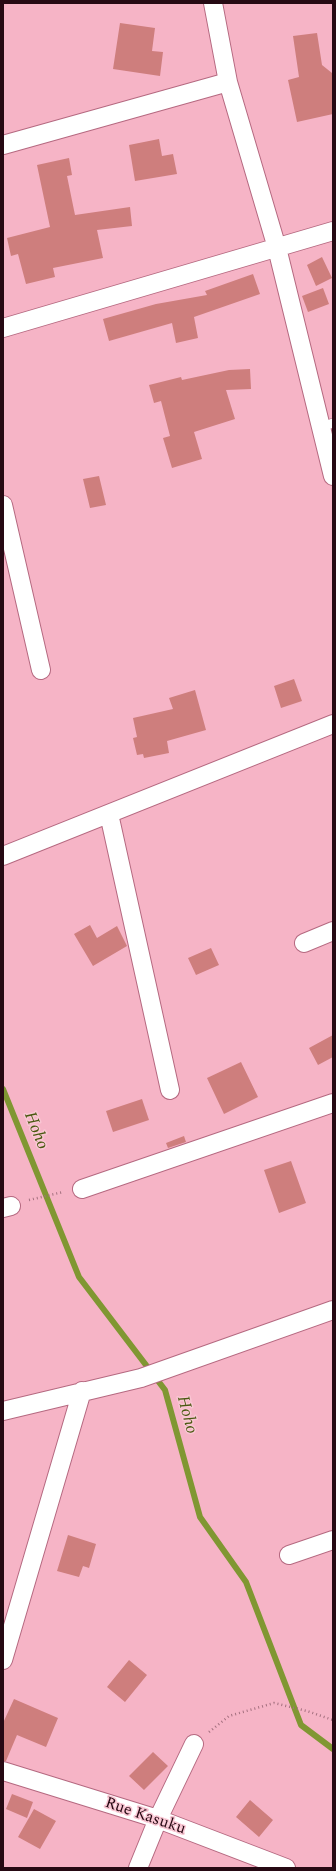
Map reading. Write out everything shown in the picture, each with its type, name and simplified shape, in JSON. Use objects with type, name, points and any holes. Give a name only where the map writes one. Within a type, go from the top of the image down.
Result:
[{"type":"street","points":[[213,3],[228,82],[327,425],[333,476]]},
{"type":"street","points":[[3,145],[228,82]]},
{"type":"street","points":[[3,328],[333,231]]},
{"type":"street","points":[[3,505],[41,670]]},
{"type":"street","points":[[3,856],[333,724]]},
{"type":"street","points":[[109,814],[170,1090]]},
{"type":"street","points":[[304,943],[333,931]]},
{"type":"street","points":[[82,1189],[333,1103]]},
{"type":"street","points":[[3,1410],[141,1378],[333,1310]]},
{"type":"street","points":[[3,1660],[82,1391]]},
{"type":"street","points":[[288,1555],[333,1540]]},
{"type":"street","points":[[138,1868],[158,1819],[194,1744]]},
{"type":"street","name":"Rue Kasuku","points":[[3,1771],[158,1819],[286,1868]]},
{"type":"path","points":[[33,1198],[50,1194]]},
{"type":"path","points":[[194,1744],[228,1716],[274,1703],[307,1711],[333,1720]]},
{"type":"building","points":[[120,23],[155,28],[152,51],[163,52],[160,76],[113,69]]},
{"type":"building","points":[[317,33],[322,65],[332,73],[333,78],[333,114],[297,122],[288,80],[299,77],[293,36]]},
{"type":"building","points":[[159,139],[162,156],[173,154],[177,174],[135,181],[129,145]]},
{"type":"building","points":[[69,158],[72,175],[67,176],[75,215],[130,207],[132,226],[97,230],[103,258],[53,268],[55,277],[26,284],[18,254],[11,256],[7,238],[50,227],[37,165]]},
{"type":"building","points":[[322,257],[332,278],[316,286],[307,265]]},
{"type":"building","points":[[253,274],[260,294],[194,317],[198,338],[176,343],[172,323],[109,341],[103,319],[156,304],[207,295],[205,291]]},
{"type":"building","points":[[323,288],[329,304],[308,312],[302,296]]},
{"type":"building","points":[[250,369],[251,389],[226,390],[235,419],[194,432],[202,459],[172,468],[163,438],[170,436],[161,401],[154,403],[149,385],[181,377],[182,380],[229,370]]},
{"type":"building","points":[[99,476],[106,505],[90,508],[83,479]]},
{"type":"building","points":[[294,679],[302,701],[281,708],[274,686]]},
{"type":"building","points":[[195,690],[206,730],[167,741],[169,753],[144,758],[143,754],[137,755],[133,738],[137,737],[133,718],[173,709],[169,698]]},
{"type":"building","points":[[90,925],[97,938],[117,926],[127,946],[93,966],[74,934]]},
{"type":"building","points":[[211,948],[219,965],[196,975],[188,958]]},
{"type":"building","points":[[333,1035],[333,1057],[318,1065],[309,1048]]},
{"type":"building","points":[[241,1062],[258,1097],[224,1114],[207,1078]]},
{"type":"building","points":[[142,1099],[149,1120],[113,1132],[106,1111]]},
{"type":"building","points":[[184,1136],[186,1142],[168,1148],[166,1143]]},
{"type":"building","points":[[291,1161],[306,1203],[279,1213],[264,1170]]},
{"type":"building","points":[[68,1535],[96,1544],[89,1568],[83,1566],[79,1577],[57,1571]]},
{"type":"building","points":[[129,1660],[147,1675],[125,1702],[107,1687]]},
{"type":"building","points":[[14,1699],[58,1718],[46,1747],[17,1735],[6,1761],[3,1761],[3,1723]]},
{"type":"building","points":[[153,1752],[168,1766],[144,1790],[129,1776]]},
{"type":"building","points":[[12,1794],[33,1802],[27,1818],[6,1809]]},
{"type":"building","points":[[250,1800],[273,1820],[259,1837],[236,1817]]},
{"type":"building","points":[[34,1809],[56,1821],[40,1849],[18,1837]]},
{"type":"waterway","name":"Hoho","points":[[3,1089],[79,1277],[165,1390],[200,1517],[246,1582],[301,1725],[333,1749]]}]
